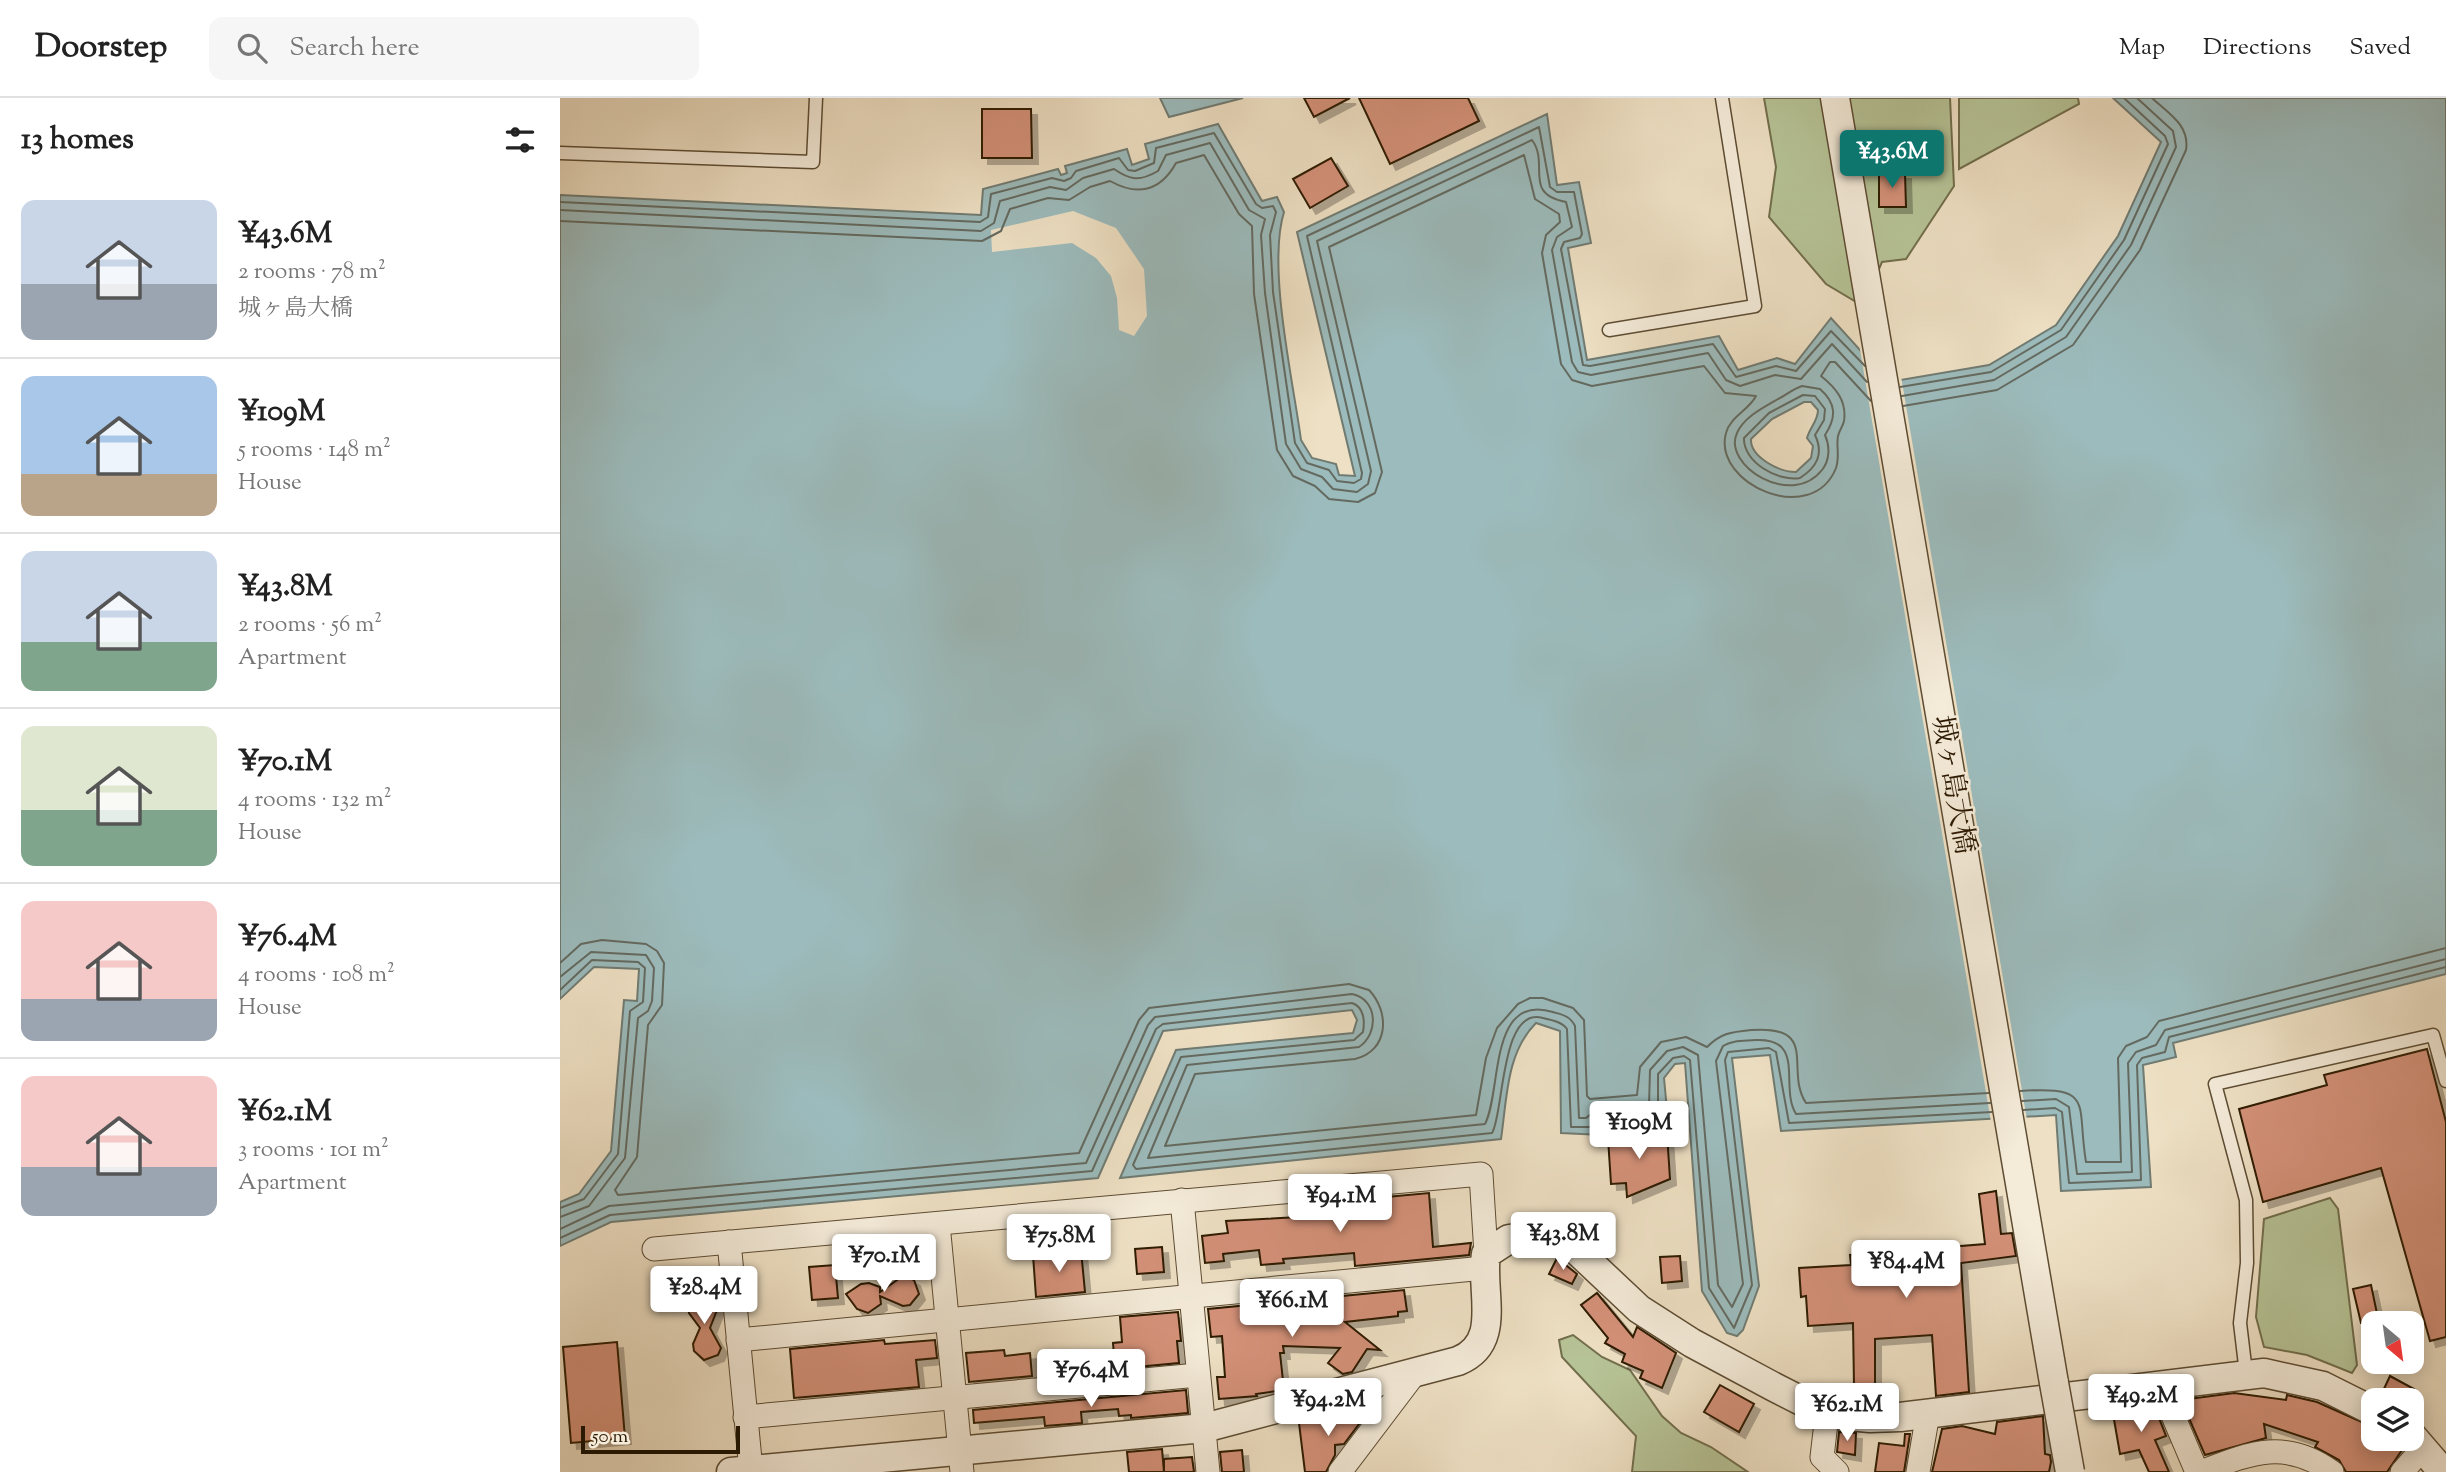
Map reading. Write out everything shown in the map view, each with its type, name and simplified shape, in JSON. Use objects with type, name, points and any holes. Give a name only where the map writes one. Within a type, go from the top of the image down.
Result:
[{"type":"street","name":"城ヶ島大橋","points":[[1835,98],[2070,1472]]},
{"type":"street","points":[[653,1249],[1182,1200],[1481,1174],[1487,1328],[1479,1348],[1458,1361],[1204,1428],[961,1462],[741,1471],[745,1417],[729,1242]]},
{"type":"street","points":[[1182,1200],[1208,1472]]},
{"type":"street","points":[[938,1224],[961,1462]]},
{"type":"street","points":[[738,1340],[1191,1297],[1485,1261],[1509,1239],[1530,1236],[1570,1244],[1639,1309],[1692,1343],[1827,1414],[1870,1418],[1928,1413],[2246,1373],[2295,1377],[2361,1405]]},
{"type":"street","points":[[1340,1472],[1415,1373]]},
{"type":"street","points":[[745,1417],[1198,1375]]},
{"type":"street","points":[[2160,1385],[2199,1472],[2253,1452],[2271,1450],[2291,1453],[2321,1464],[2332,1472]]},
{"type":"street","points":[[1918,1472],[1928,1413]]},
{"type":"street","points":[[1827,1414],[1822,1457],[1837,1472]]},
{"type":"street","points":[[2424,1448],[2443,1472]]},
{"type":"street","points":[[2402,1472],[2413,1451]]},
{"type":"lane","points":[[560,153],[813,162],[816,98]]},
{"type":"lane","points":[[1609,330],[1755,306],[1722,98]]},
{"type":"lane","points":[[2246,1373],[2240,1324],[2247,1263],[2246,1200],[2214,1084],[2433,1035],[2446,1081]]},
{"type":"green space","points":[[1764,98],[1950,98],[1954,186],[1906,259],[1882,262],[1863,306],[1826,284],[1769,217],[1776,167]]},
{"type":"green space","points":[[1959,98],[2078,98],[2079,104],[1959,169]]},
{"type":"green space","points":[[2330,1198],[2338,1209],[2357,1365],[2352,1373],[2307,1355],[2264,1347],[2256,1317],[2264,1219]]},
{"type":"green space","points":[[1573,1335],[1602,1357],[1630,1370],[1662,1416],[1681,1433],[1711,1447],[1748,1472],[1632,1472],[1636,1436],[1562,1357],[1559,1340]]},
{"type":"water","points":[[1160,98],[1243,98],[1169,117]]},
{"type":"water","points":[[2113,98],[2446,98],[2446,974],[2173,1043],[2176,1057],[2143,1065],[2151,1187],[2061,1191],[2056,1115],[1781,1131],[1770,1055],[1732,1058],[1759,1286],[1743,1330],[1737,1336],[1727,1333],[1702,1291],[1685,1063],[1675,1064],[1664,1078],[1668,1121],[1602,1123],[1602,1135],[1561,1133],[1560,1031],[1536,1023],[1526,1035],[1513,1062],[1501,1139],[1120,1178],[1176,1050],[1353,1033],[1357,1020],[1352,1010],[1163,1031],[1098,1178],[611,1222],[560,1246],[560,1202],[579,1194],[611,1151],[624,1000],[637,1001],[639,969],[594,967],[560,999],[560,195],[981,215],[983,189],[1058,169],[1061,175],[1067,173],[1065,166],[1127,149],[1132,165],[1149,159],[1145,144],[1218,124],[1262,201],[1277,197],[1284,212],[1278,262],[1280,292],[1301,440],[1312,458],[1336,464],[1339,475],[1355,476],[1297,232],[1547,114],[1557,185],[1579,182],[1591,243],[1568,248],[1587,360],[1719,336],[1738,370],[1777,358],[1795,364],[1831,318],[1889,382],[1989,365],[2056,325],[2118,236],[2161,142]],"holes":[[[1804,402],[1811,402],[1818,410],[1807,438],[1813,446],[1811,458],[1796,472],[1774,466],[1755,452],[1751,439],[1772,419]]]},
{"type":"pier","points":[[1073,211],[1116,228],[1144,269],[1147,316],[1134,336],[1119,330],[1117,298],[1111,276],[1096,258],[1072,243],[992,252],[991,230]]},
{"type":"pier","points":[[1859,344],[1890,378],[1901,376],[2027,1120],[1991,1122]]},
{"type":"building","points":[[1304,98],[1350,98],[1314,117]]},
{"type":"building","points":[[1359,98],[1468,98],[1479,121],[1390,164]]},
{"type":"building","points":[[982,109],[1031,109],[1032,158],[982,158]]},
{"type":"building","points":[[1331,158],[1348,186],[1310,208],[1293,179]]},
{"type":"building","points":[[1879,173],[1905,173],[1906,207],[1879,207]]},
{"type":"building","points":[[2427,1049],[2446,1122],[2446,1337],[2430,1341],[2424,1311],[2422,1311],[2381,1168],[2263,1202],[2239,1109],[2327,1085],[2324,1075]]},
{"type":"building","points":[[1667,1133],[1670,1179],[1627,1197],[1626,1183],[1611,1184],[1608,1138]]},
{"type":"building","points":[[1996,1191],[2001,1234],[2012,1233],[2016,1256],[1961,1263],[1969,1392],[1936,1396],[1932,1335],[1875,1339],[1875,1385],[1854,1386],[1853,1323],[1808,1326],[1806,1296],[1801,1297],[1799,1268],[1851,1265],[1850,1255],[1985,1244],[1979,1194]]},
{"type":"building","points":[[1429,1193],[1433,1247],[1471,1243],[1469,1255],[1355,1266],[1354,1253],[1283,1259],[1284,1263],[1261,1265],[1259,1250],[1223,1254],[1224,1261],[1205,1263],[1202,1236],[1228,1233],[1226,1221],[1316,1216],[1316,1213],[1344,1210],[1343,1201]]},
{"type":"building","points":[[1162,1247],[1164,1272],[1137,1274],[1135,1249]]},
{"type":"building","points":[[1081,1250],[1085,1292],[1036,1297],[1033,1255]]},
{"type":"building","points":[[1680,1256],[1682,1281],[1662,1283],[1660,1257]]},
{"type":"building","points":[[1557,1258],[1577,1274],[1572,1284],[1549,1274]]},
{"type":"building","points":[[835,1265],[838,1298],[812,1300],[809,1267]]},
{"type":"building","points":[[900,1278],[914,1280],[919,1294],[910,1305],[903,1306],[880,1296],[881,1304],[868,1313],[857,1309],[846,1294],[861,1284],[869,1283],[880,1287],[880,1292]]},
{"type":"building","points":[[2371,1285],[2376,1311],[2361,1311],[2361,1323],[2353,1289]]},
{"type":"building","points":[[1404,1290],[1407,1311],[1398,1312],[1398,1316],[1345,1322],[1380,1350],[1367,1349],[1352,1372],[1343,1374],[1328,1363],[1340,1348],[1283,1346],[1284,1353],[1280,1353],[1284,1390],[1256,1394],[1257,1396],[1219,1399],[1217,1377],[1225,1377],[1222,1336],[1211,1337],[1208,1309],[1281,1302],[1285,1315],[1334,1317],[1332,1297]]},
{"type":"building","points":[[1597,1293],[1633,1337],[1637,1327],[1676,1353],[1662,1388],[1640,1378],[1643,1371],[1622,1362],[1625,1354],[1605,1343],[1608,1338],[1581,1305]]},
{"type":"building","points":[[705,1294],[716,1303],[717,1310],[710,1328],[721,1348],[718,1355],[704,1360],[694,1351],[693,1344],[700,1328],[689,1313],[688,1306],[691,1299]]},
{"type":"building","points":[[1178,1312],[1181,1341],[1177,1341],[1179,1363],[1115,1369],[1113,1343],[1122,1342],[1120,1317]]},
{"type":"building","points":[[884,1340],[885,1344],[935,1340],[937,1358],[916,1360],[919,1387],[794,1398],[790,1349]]},
{"type":"building","points":[[617,1342],[625,1438],[571,1443],[563,1347]]},
{"type":"building","points":[[1004,1350],[1005,1356],[1030,1353],[1032,1376],[969,1382],[966,1353]]},
{"type":"building","points":[[2390,1376],[2412,1388],[2384,1388]]},
{"type":"building","points":[[1720,1385],[1754,1404],[1739,1432],[1704,1412]]},
{"type":"building","points":[[1186,1390],[1188,1413],[1131,1418],[1131,1415],[1119,1416],[1118,1409],[1081,1412],[1082,1423],[1045,1426],[1044,1417],[974,1423],[973,1410]]},
{"type":"building","points":[[2234,1393],[2286,1400],[2287,1395],[2317,1402],[2361,1422],[2361,1451],[2401,1451],[2387,1472],[2346,1472],[2339,1460],[2315,1447],[2318,1442],[2264,1424],[2266,1438],[2205,1455],[2181,1400]]},
{"type":"building","points":[[1371,1403],[1371,1408],[1344,1444],[1335,1445],[1335,1455],[1326,1472],[1305,1472],[1299,1423],[1354,1416],[1353,1406]]},
{"type":"building","points":[[2153,1403],[2166,1436],[2155,1440],[2169,1472],[2149,1472],[2139,1450],[2120,1454],[2112,1408]]},
{"type":"building","points":[[2043,1416],[2045,1454],[2050,1455],[2051,1462],[2049,1472],[1932,1472],[1942,1429],[1962,1426],[1995,1434],[1997,1422]]},
{"type":"building","points":[[1839,1432],[1856,1433],[1855,1455],[1837,1452]]},
{"type":"building","points":[[1905,1434],[1910,1434],[1904,1472],[1875,1472],[1879,1443],[1904,1446]]},
{"type":"building","points":[[1162,1449],[1164,1472],[1129,1472],[1127,1452]]},
{"type":"building","points":[[1242,1450],[1244,1472],[1222,1472],[1220,1452]]},
{"type":"building","points":[[1192,1457],[1194,1472],[1164,1472],[1164,1459]]}]
